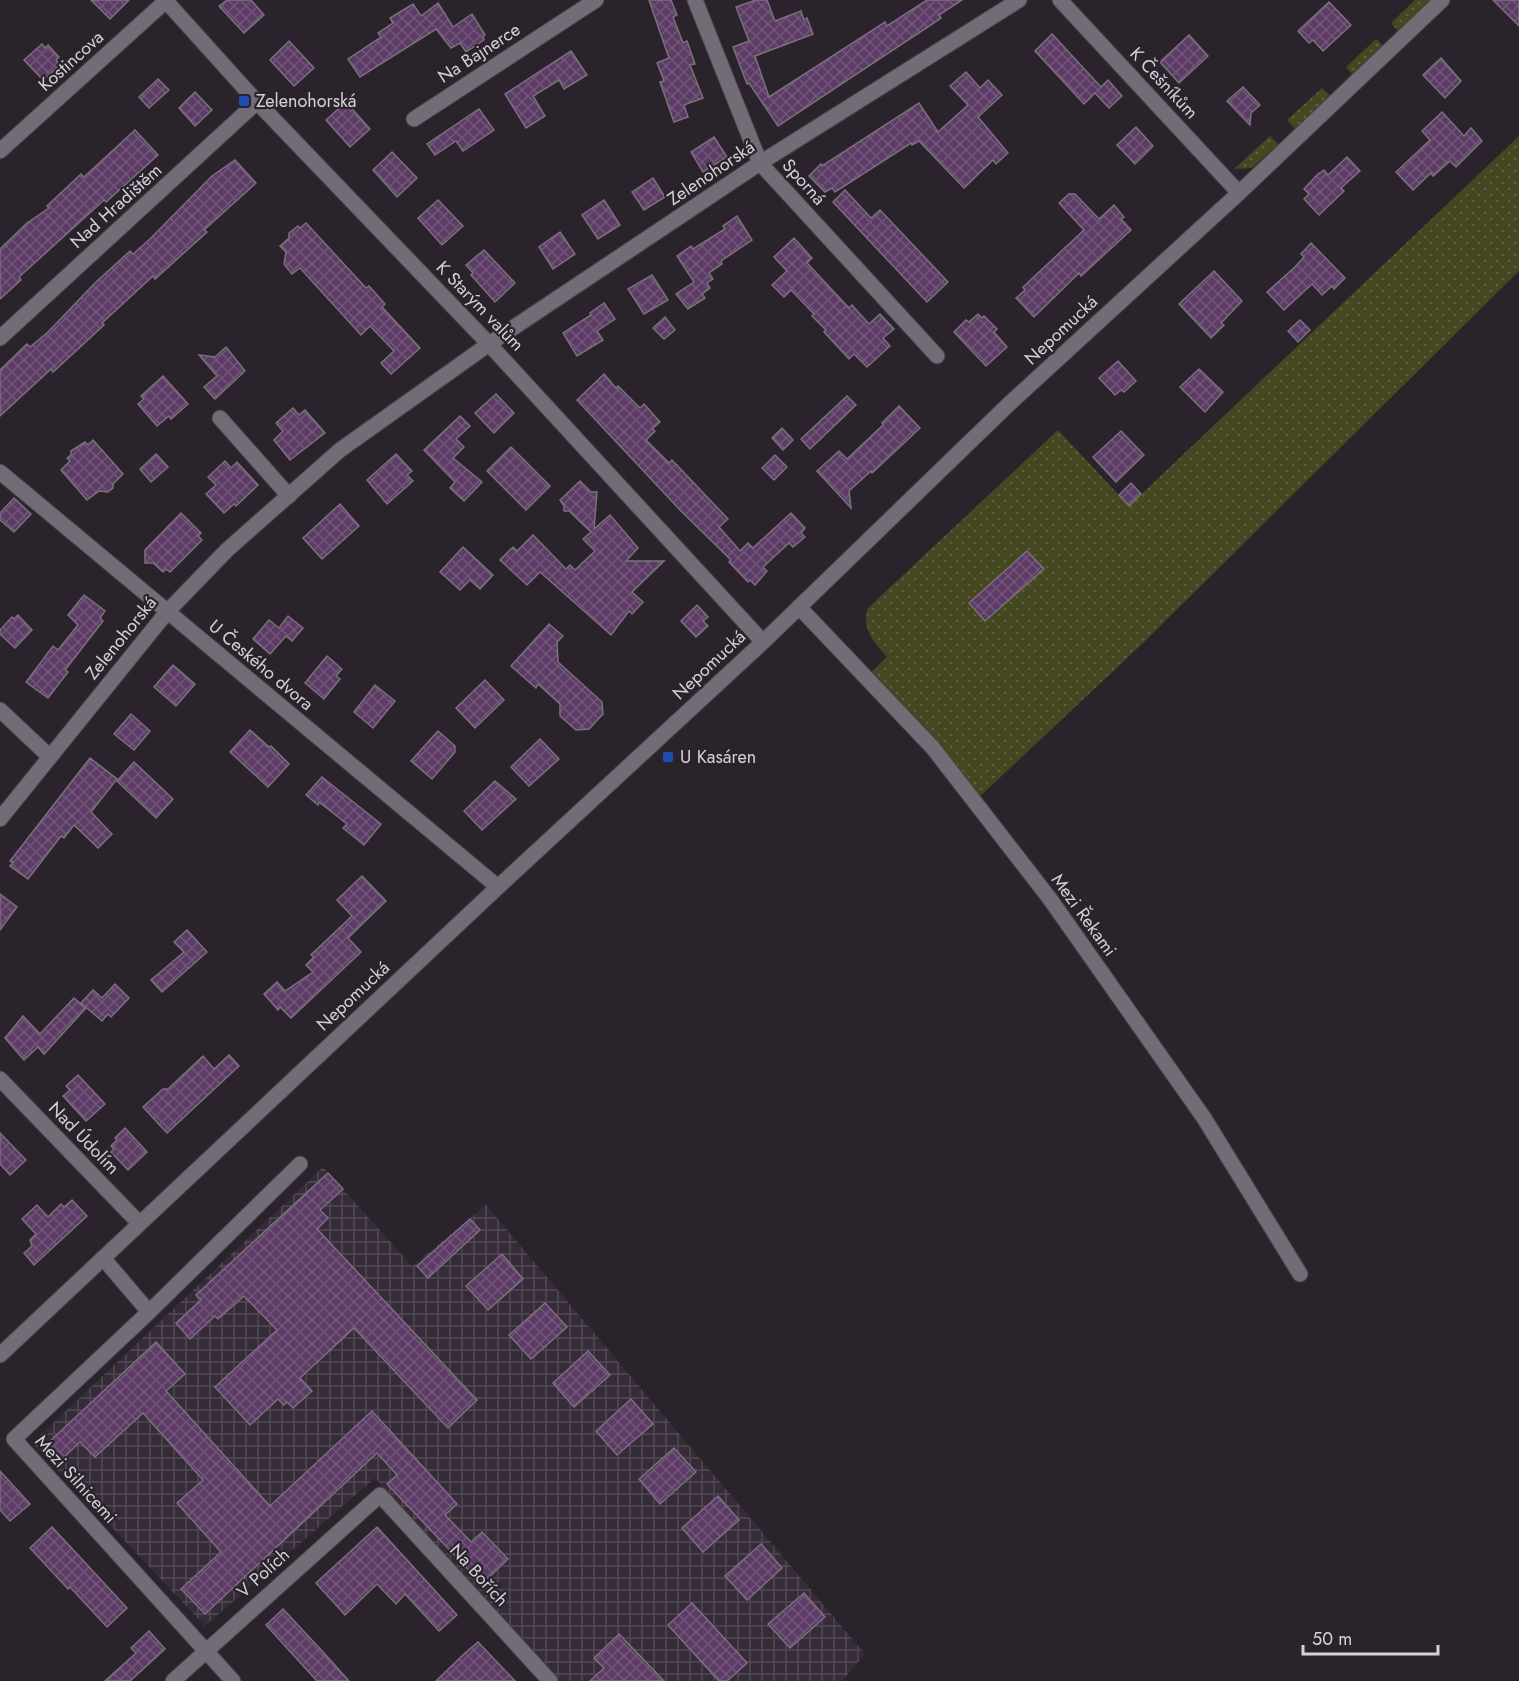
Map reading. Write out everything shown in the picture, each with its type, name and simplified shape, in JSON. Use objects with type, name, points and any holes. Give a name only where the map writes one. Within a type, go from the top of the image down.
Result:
[{"type":"street","name":"K Starým valům","points":[[166,0],[257,102],[489,344],[763,642]]},
{"type":"street","name":"Kostincova","points":[[0,151],[166,0]]},
{"type":"street","name":"Na Bajnerce","points":[[414,119],[596,0]]},
{"type":"street","name":"Sporná","points":[[695,0],[760,163],[937,356]]},
{"type":"street","name":"Zelenohorská","points":[[0,819],[167,612],[227,550],[340,450],[489,344],[760,163],[1019,0]]},
{"type":"street","name":"K Češníkům","points":[[1060,0],[1239,193]]},
{"type":"street","name":"Nepomucká","points":[[0,1355],[498,886],[763,642],[1009,404],[1239,193],[1442,0]]},
{"type":"street","name":"Nad Hradištěm","points":[[0,338],[257,102]]},
{"type":"street","points":[[220,418],[289,496]]},
{"type":"street","name":"U Českého dvora","points":[[0,472],[498,886]]},
{"type":"street","name":"Mezi Řekami","points":[[799,607],[933,748],[1050,899],[1204,1118],[1300,1274]]},
{"type":"street","points":[[0,710],[50,757]]},
{"type":"street","name":"Nad Údolím","points":[[0,1079],[139,1223]]},
{"type":"street","points":[[103,1258],[149,1312],[300,1164]]},
{"type":"street","name":"Mezi Silnicemi","points":[[149,1312],[14,1439],[233,1681]]},
{"type":"street","name":"V Polích","points":[[173,1681],[380,1495]]},
{"type":"street","name":"Na Bořích","points":[[380,1495],[550,1681]]},
{"type":"shaded area","points":[[323,1167],[412,1266],[486,1205],[865,1654],[842,1681],[559,1681],[375,1478],[205,1626],[32,1443]]},
{"type":"green space","points":[[1415,0],[1431,0],[1399,32],[1391,23]]},
{"type":"green space","points":[[1376,39],[1384,47],[1353,75],[1346,67]]},
{"type":"green space","points":[[1322,88],[1330,96],[1295,129],[1287,120]]},
{"type":"green space","points":[[1270,136],[1278,144],[1252,168],[1234,169]]},
{"type":"green space","points":[[1519,136],[1519,271],[1142,644],[974,802],[865,678],[887,657],[870,635],[866,623],[868,608],[1058,430],[1129,506]]},
{"type":"building","points":[[91,0],[129,0],[110,19]]},
{"type":"building","points":[[227,0],[251,0],[264,15],[244,33],[219,6]]},
{"type":"building","points":[[649,0],[671,0],[677,15],[673,17],[683,43],[687,41],[695,64],[690,65],[703,98],[684,105],[688,117],[674,122],[660,82],[664,81],[657,63],[669,58]]},
{"type":"building","points":[[756,0],[767,0],[775,21],[801,11],[804,20],[807,18],[813,34],[755,56],[769,97],[885,22],[887,26],[927,0],[962,0],[939,15],[941,18],[931,25],[778,126],[749,83],[747,84],[733,47],[749,41],[736,7]]},
{"type":"building","points":[[1493,0],[1519,0],[1519,26]]},
{"type":"building","points":[[1329,2],[1351,25],[1323,51],[1313,40],[1309,43],[1298,31]]},
{"type":"building","points":[[438,3],[453,27],[472,14],[485,35],[484,40],[466,52],[460,43],[451,48],[436,29],[360,77],[348,59],[381,37],[378,33],[393,23],[390,18],[413,4],[421,16]]},
{"type":"building","points":[[1052,34],[1101,87],[1108,80],[1122,96],[1109,108],[1095,93],[1084,104],[1035,51]]},
{"type":"building","points":[[1189,35],[1208,56],[1179,83],[1160,62]]},
{"type":"building","points":[[289,41],[314,68],[294,86],[270,60]]},
{"type":"building","points":[[42,44],[45,48],[48,45],[59,57],[56,60],[60,65],[43,80],[24,60]]},
{"type":"building","points":[[571,51],[587,75],[564,89],[559,80],[533,96],[545,116],[526,128],[505,94]]},
{"type":"building","points":[[1441,58],[1461,81],[1445,98],[1423,75]]},
{"type":"building","points":[[966,72],[980,88],[988,80],[1002,95],[978,117],[1008,153],[996,164],[993,160],[964,188],[919,141],[912,145],[911,143],[835,192],[832,188],[825,192],[809,176],[821,164],[822,166],[919,103],[938,132],[968,105],[950,86]]},
{"type":"building","points":[[158,79],[169,90],[149,108],[139,97]]},
{"type":"building","points":[[1243,87],[1260,105],[1251,113],[1250,125],[1227,101]]},
{"type":"building","points":[[195,92],[212,110],[195,126],[179,108]]},
{"type":"building","points":[[346,102],[370,129],[350,147],[326,120]]},
{"type":"building","points":[[479,109],[494,130],[463,151],[456,141],[435,155],[427,144]]},
{"type":"building","points":[[1442,112],[1464,136],[1471,128],[1482,141],[1456,167],[1450,161],[1433,176],[1431,173],[1413,190],[1396,172],[1430,140],[1422,131]]},
{"type":"building","points":[[1136,127],[1153,146],[1135,164],[1117,145]]},
{"type":"building","points":[[135,130],[158,155],[106,202],[104,200],[19,277],[21,280],[0,299],[0,249],[27,223],[49,208],[47,206],[81,174],[84,177]]},
{"type":"building","points":[[714,137],[727,157],[703,172],[691,152]]},
{"type":"building","points":[[392,152],[417,178],[397,197],[373,170]]},
{"type":"building","points":[[1347,157],[1360,171],[1341,188],[1344,191],[1319,215],[1304,199],[1309,194],[1304,189],[1318,174],[1324,170],[1328,175]]},
{"type":"building","points":[[235,160],[256,183],[204,230],[207,232],[155,279],[153,276],[53,372],[51,369],[0,416],[0,370],[27,344],[30,347],[48,332],[95,283],[130,251],[133,254],[212,176]]},
{"type":"building","points":[[653,178],[665,197],[644,210],[632,192]]},
{"type":"building","points":[[845,190],[871,218],[880,210],[948,282],[927,302],[833,202]]},
{"type":"building","points":[[1069,194],[1075,194],[1099,219],[1114,205],[1124,217],[1121,219],[1131,230],[1081,276],[1079,273],[1034,317],[1016,298],[1025,290],[1023,287],[1084,230],[1059,203]]},
{"type":"building","points":[[438,200],[463,226],[442,245],[418,218]]},
{"type":"building","points":[[604,200],[620,225],[598,239],[582,215]]},
{"type":"building","points":[[737,216],[752,240],[721,261],[722,264],[709,273],[713,279],[707,283],[710,288],[702,294],[705,298],[688,309],[676,294],[694,282],[677,256],[691,246],[693,249],[725,229],[723,226]]},
{"type":"building","points":[[306,223],[366,288],[369,286],[385,304],[382,307],[420,348],[391,374],[381,363],[394,351],[370,326],[361,335],[300,268],[292,274],[284,264],[286,252],[280,246],[289,238],[289,233]]},
{"type":"building","points":[[560,232],[575,254],[553,269],[539,247]]},
{"type":"building","points":[[794,238],[812,258],[807,263],[849,308],[852,305],[869,324],[880,314],[894,329],[883,338],[890,346],[867,367],[854,354],[849,359],[824,332],[826,330],[812,316],[814,314],[791,290],[784,297],[772,285],[787,271],[774,257]]},
{"type":"building","points":[[1311,243],[1345,278],[1334,289],[1332,286],[1322,295],[1312,284],[1284,310],[1267,292],[1304,257],[1301,254]]},
{"type":"building","points":[[484,250],[515,283],[495,302],[471,275],[473,273],[466,265]]},
{"type":"building","points":[[1214,271],[1242,301],[1221,323],[1224,325],[1211,338],[1179,304]]},
{"type":"building","points":[[652,275],[668,300],[644,314],[628,289]]},
{"type":"building","points":[[604,303],[615,319],[597,331],[603,340],[577,356],[563,333],[591,315],[590,313]]},
{"type":"building","points":[[978,314],[982,318],[984,316],[997,329],[994,332],[1007,347],[986,366],[954,332],[966,320],[969,322]]},
{"type":"building","points":[[665,317],[675,330],[664,339],[653,328]]},
{"type":"building","points":[[1300,320],[1310,330],[1298,342],[1288,331]]},
{"type":"building","points":[[226,347],[245,371],[215,399],[204,387],[217,376],[199,355],[215,357]]},
{"type":"building","points":[[1118,361],[1136,381],[1124,392],[1121,390],[1115,395],[1099,378]]},
{"type":"building","points":[[1199,369],[1223,392],[1205,412],[1180,387]]},
{"type":"building","points":[[604,374],[616,388],[618,386],[640,408],[644,404],[660,422],[652,429],[655,431],[646,440],[669,463],[672,460],[728,519],[719,527],[740,551],[748,543],[753,548],[791,513],[805,528],[801,533],[805,537],[793,547],[789,543],[763,567],[767,571],[755,585],[750,580],[748,582],[729,562],[731,560],[681,511],[577,400]]},
{"type":"building","points":[[163,376],[188,404],[171,419],[169,416],[157,426],[138,404],[144,399],[141,396]]},
{"type":"building","points":[[496,394],[514,413],[494,433],[475,413]]},
{"type":"building","points":[[847,396],[856,405],[810,449],[801,439]]},
{"type":"building","points":[[899,406],[920,428],[872,473],[871,471],[849,491],[851,508],[817,471],[839,451],[847,459],[883,425],[882,423]]},
{"type":"building","points":[[293,408],[299,415],[305,410],[325,433],[290,460],[274,440],[283,431],[276,423]]},
{"type":"building","points":[[460,416],[470,426],[456,439],[464,447],[453,458],[482,482],[464,501],[450,488],[455,482],[424,450]]},
{"type":"building","points":[[782,428],[793,440],[783,450],[772,438]]},
{"type":"building","points":[[1121,431],[1144,455],[1116,482],[1093,457]]},
{"type":"building","points":[[93,440],[123,474],[108,492],[99,491],[87,500],[61,470],[70,461],[67,458],[71,455],[71,451],[85,442],[88,445]]},
{"type":"building","points":[[511,447],[550,486],[526,510],[487,471]]},
{"type":"building","points":[[156,454],[168,467],[151,482],[140,469]]},
{"type":"building","points":[[396,454],[412,471],[407,475],[413,481],[387,504],[367,480]]},
{"type":"building","points":[[775,455],[787,467],[774,480],[762,468]]},
{"type":"building","points":[[225,461],[231,468],[237,462],[258,485],[236,506],[234,504],[224,513],[206,494],[216,485],[208,477]]},
{"type":"building","points":[[580,481],[591,492],[597,492],[594,529],[610,515],[638,548],[626,561],[664,561],[632,592],[643,602],[632,614],[629,611],[611,635],[540,572],[527,585],[500,560],[513,547],[517,551],[533,535],[566,569],[570,565],[575,570],[595,551],[583,539],[591,532],[569,511],[564,511],[560,500]]},
{"type":"building","points":[[1131,483],[1141,494],[1129,506],[1119,495]]},
{"type":"building","points":[[14,498],[31,514],[14,532],[0,520],[0,513]]},
{"type":"building","points":[[340,504],[359,526],[322,559],[303,538]]},
{"type":"building","points":[[181,513],[201,533],[198,536],[202,540],[170,572],[166,569],[163,572],[153,563],[145,563],[145,550]]},
{"type":"building","points":[[463,547],[493,575],[480,589],[470,580],[460,590],[440,572]]},
{"type":"building","points":[[1027,551],[1044,569],[985,621],[969,603]]},
{"type":"building","points":[[84,595],[105,611],[100,618],[103,621],[65,670],[68,672],[48,698],[26,682],[53,646],[58,650],[78,625],[68,615]]},
{"type":"building","points":[[697,605],[708,617],[703,621],[708,626],[696,637],[681,621]]},
{"type":"building","points":[[18,615],[32,630],[15,648],[0,634],[0,630],[12,617],[14,619]]},
{"type":"building","points":[[288,616],[303,628],[292,641],[286,636],[270,654],[253,639],[269,620],[279,628]]},
{"type":"building","points":[[549,624],[563,636],[557,642],[558,662],[602,702],[603,714],[589,729],[576,730],[560,716],[560,704],[538,684],[536,688],[511,666]]},
{"type":"building","points":[[327,656],[342,669],[336,676],[340,679],[324,699],[305,683]]},
{"type":"building","points":[[173,665],[195,684],[176,706],[154,687]]},
{"type":"building","points":[[485,680],[504,700],[475,728],[456,708]]},
{"type":"building","points":[[375,685],[395,701],[373,728],[354,712]]},
{"type":"building","points":[[131,714],[150,731],[134,750],[114,734]]},
{"type":"building","points":[[250,730],[289,764],[268,787],[230,752]]},
{"type":"building","points":[[438,731],[455,746],[455,752],[432,779],[411,761]]},
{"type":"building","points":[[540,739],[559,759],[529,786],[511,767]]},
{"type":"building","points":[[90,758],[117,779],[91,812],[112,834],[98,848],[74,825],[64,838],[61,836],[28,879],[10,866],[13,862],[10,861]]},
{"type":"building","points":[[134,762],[173,799],[156,818],[117,781]]},
{"type":"building","points":[[322,777],[381,824],[364,845],[343,828],[347,824],[306,795]]},
{"type":"building","points":[[495,781],[516,799],[482,830],[464,811]]},
{"type":"building","points":[[362,876],[386,901],[348,938],[361,952],[291,1018],[280,1007],[278,1010],[264,994],[277,982],[285,991],[313,972],[306,965],[314,957],[311,955],[352,916],[337,900]]},
{"type":"building","points":[[0,894],[17,907],[0,930]]},
{"type":"building","points":[[187,930],[207,952],[162,992],[151,980],[184,952],[174,942]]},
{"type":"building","points":[[115,984],[129,998],[111,1017],[108,1014],[102,1021],[81,1003],[93,990],[102,998]]},
{"type":"building","points":[[74,998],[86,1008],[44,1054],[38,1047],[24,1060],[5,1038],[23,1016],[40,1034]]},
{"type":"building","points":[[229,1055],[239,1066],[167,1133],[143,1107],[163,1089],[168,1089],[203,1056],[214,1069]]},
{"type":"building","points":[[78,1075],[105,1104],[86,1121],[63,1096],[70,1090],[66,1086]]},
{"type":"building","points":[[125,1128],[147,1152],[128,1170],[111,1152],[114,1149],[111,1146],[117,1140],[115,1138]]},
{"type":"building","points":[[0,1133],[26,1160],[10,1175],[0,1164]]},
{"type":"building","points":[[328,1173],[343,1189],[320,1210],[328,1218],[317,1229],[477,1400],[448,1428],[354,1328],[300,1378],[312,1391],[293,1408],[287,1402],[284,1405],[278,1399],[250,1425],[215,1387],[277,1330],[244,1296],[218,1319],[215,1316],[190,1339],[176,1323],[201,1300],[196,1295]]},
{"type":"building","points":[[72,1200],[87,1216],[34,1265],[24,1253],[32,1246],[30,1240],[36,1234],[22,1219],[37,1205],[48,1217],[61,1204],[64,1207]]},
{"type":"building","points":[[470,1219],[480,1230],[428,1278],[417,1266]]},
{"type":"building","points":[[502,1254],[523,1279],[488,1310],[466,1286]]},
{"type":"building","points":[[545,1303],[567,1327],[531,1359],[509,1335]]},
{"type":"building","points":[[156,1342],[185,1374],[166,1391],[270,1506],[372,1411],[457,1504],[445,1515],[471,1542],[482,1532],[508,1559],[482,1584],[387,1484],[397,1475],[377,1453],[205,1614],[181,1589],[221,1552],[177,1503],[203,1480],[143,1413],[95,1457],[80,1442],[62,1459],[48,1443]]},
{"type":"building","points":[[588,1351],[610,1375],[574,1407],[553,1383]]},
{"type":"building","points":[[631,1399],[653,1424],[617,1455],[596,1431]]},
{"type":"building","points":[[674,1448],[696,1472],[660,1504],[639,1479]]},
{"type":"building","points":[[0,1471],[30,1504],[10,1521],[0,1510]]},
{"type":"building","points":[[718,1496],[739,1520],[703,1552],[682,1528]]},
{"type":"building","points":[[52,1527],[127,1608],[107,1627],[30,1548]]},
{"type":"building","points":[[377,1527],[457,1615],[439,1631],[405,1594],[396,1604],[377,1584],[345,1615],[316,1583]]},
{"type":"building","points":[[761,1544],[782,1568],[747,1600],[725,1576]]},
{"type":"building","points":[[804,1593],[825,1617],[790,1648],[768,1624]]},
{"type":"building","points":[[692,1603],[747,1663],[727,1681],[719,1681],[668,1625]]},
{"type":"building","points":[[283,1609],[349,1681],[317,1681],[266,1625]]},
{"type":"building","points":[[149,1631],[165,1649],[130,1681],[105,1681],[136,1653],[131,1648]]},
{"type":"building","points":[[619,1634],[664,1681],[590,1681],[604,1668],[594,1658]]},
{"type":"building","points":[[478,1642],[515,1681],[436,1681],[465,1653]]},
{"type":"place","name":"Zelenohorská","points":[[244,101]]},
{"type":"place","name":"U Kasáren","points":[[668,757]]}]
